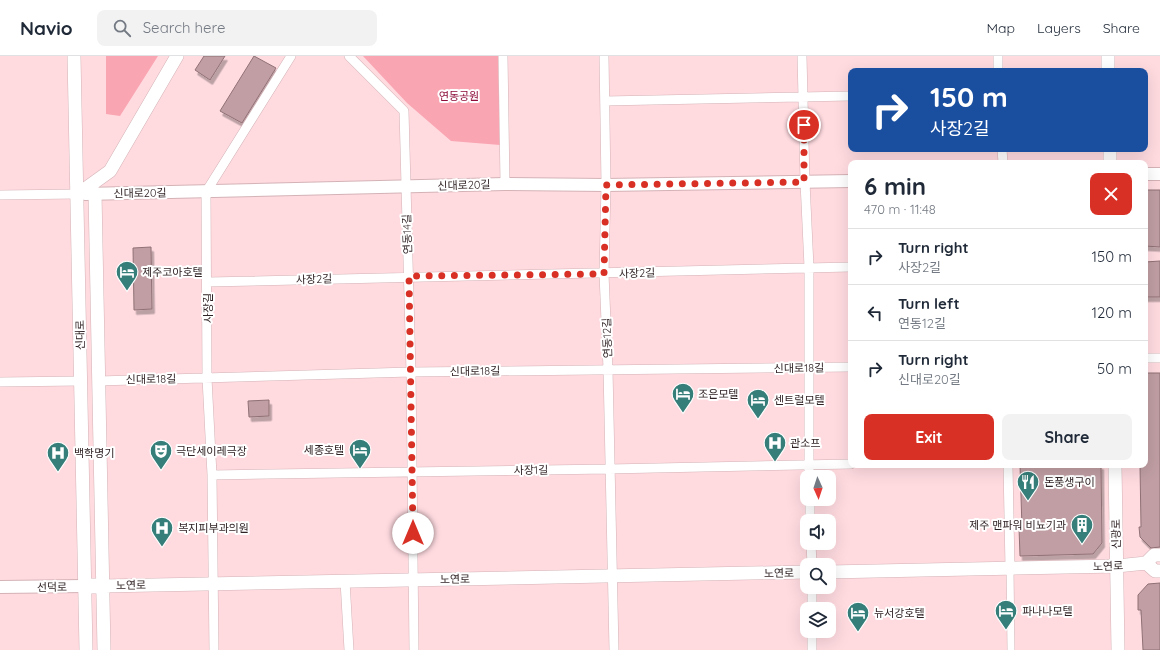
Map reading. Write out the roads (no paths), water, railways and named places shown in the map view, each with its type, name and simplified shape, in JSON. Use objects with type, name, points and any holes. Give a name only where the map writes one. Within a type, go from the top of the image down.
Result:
[{"type":"main road","name":"신대로","points":[[74,56],[78,194],[86,650]]},
{"type":"main road","points":[[78,194],[110,171],[178,56]]},
{"type":"main road","points":[[1108,56],[1108,68]]},
{"type":"main road","name":"신대로","points":[[95,193],[98,380],[104,586],[104,650]]},
{"type":"main road","name":"신광로","points":[[1115,468],[1118,650]]},
{"type":"main road","name":"노연로","points":[[836,572],[1117,566],[1146,563],[1154,555],[1160,555]]},
{"type":"main road","points":[[1146,563],[1155,571],[1160,571]]},
{"type":"main road","name":"노연로","points":[[104,586],[800,572]]},
{"type":"main road","name":"선덕로","points":[[85,586],[104,586]]},
{"type":"street","points":[[206,192],[291,56]]},
{"type":"street","name":"연동14길","points":[[349,56],[404,111],[413,471],[414,650]]},
{"type":"street","points":[[503,56],[505,184]]},
{"type":"street","name":"연동12길","points":[[604,56],[606,185],[604,274],[608,369],[614,650]]},
{"type":"street","points":[[802,56],[804,182],[809,267],[808,470]]},
{"type":"street","points":[[998,56],[998,68]]},
{"type":"street","points":[[605,101],[848,96]]},
{"type":"street","points":[[1148,174],[1160,174]]},
{"type":"street","name":"신대로20길","points":[[78,194],[505,184],[606,185],[848,181]]},
{"type":"street","name":"사장길","points":[[206,192],[208,378],[212,475],[214,650]]},
{"type":"street","points":[[0,195],[78,194]]},
{"type":"street","name":"사장2길","points":[[208,282],[409,276],[604,274],[848,267]]},
{"type":"street","points":[[1148,358],[1160,358]]},
{"type":"street","name":"신대로18길","points":[[98,380],[411,372],[848,367]]},
{"type":"street","points":[[0,382],[81,381]]},
{"type":"street","name":"사장1길","points":[[212,475],[848,464]]},
{"type":"street","points":[[1008,468],[1011,650]]},
{"type":"street","points":[[345,581],[349,650]]},
{"type":"street","name":"선덕로","points":[[0,588],[85,586]]},
{"type":"street","points":[[812,638],[812,650]]},
{"type":"place","name":"제주코아호텔","points":[[127,292]]},
{"type":"place","name":"조은모텔","points":[[683,414]]},
{"type":"place","name":"센트럴모텔","points":[[758,420]]},
{"type":"place","name":"관소프","points":[[775,462]]},
{"type":"place","name":"극단세이레극장","points":[[161,470]]},
{"type":"place","name":"세종호텔","points":[[360,470]]},
{"type":"place","name":"백학명기","points":[[58,472]]},
{"type":"place","name":"돈풍생구이","points":[[1028,502]]},
{"type":"place","name":"제주 맨파워 비뇨기과","points":[[1082,544]]},
{"type":"place","name":"복지피부과의원","points":[[162,548]]},
{"type":"place","name":"파나나모텔","points":[[1006,630]]},
{"type":"place","name":"뉴서강호텔","points":[[858,632]]},
{"type":"park label","name":"연동공원","points":[[459,96]]}]
